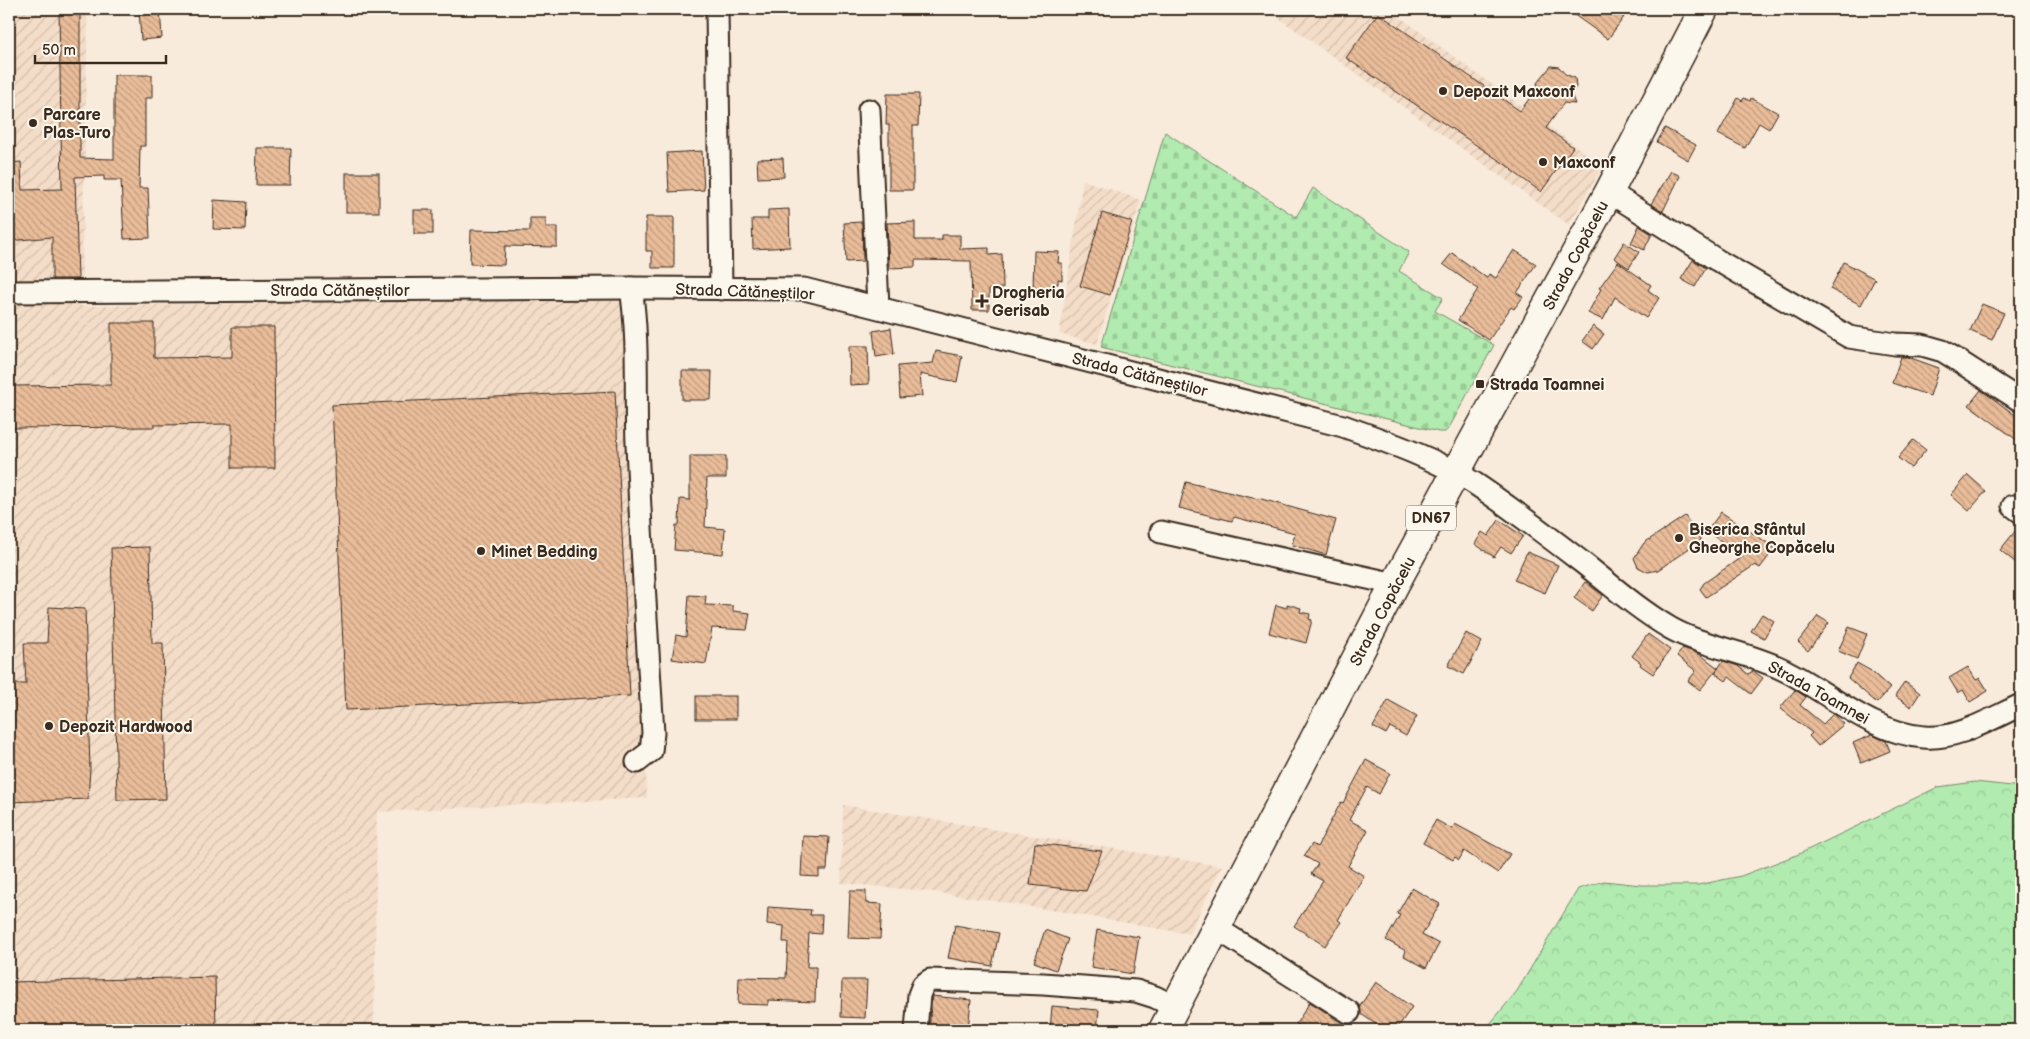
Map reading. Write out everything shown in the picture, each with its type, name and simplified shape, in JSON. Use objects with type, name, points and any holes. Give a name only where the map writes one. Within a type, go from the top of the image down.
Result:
[{"type":"main road","name":"Strada Copăcelu","points":[[1163,1030],[1395,584],[1609,192],[1704,9]]},
{"type":"street","points":[[717,9],[721,288]]},
{"type":"street","points":[[869,110],[878,307]]},
{"type":"street","points":[[1609,192],[1717,260],[1849,337],[1895,344],[1922,345],[1943,351],[2021,402]]},
{"type":"street","points":[[631,288],[635,317],[636,412],[643,572],[654,733],[651,751],[637,762]]},
{"type":"street","name":"Strada Cătăneștilor","points":[[9,292],[631,288],[804,289],[1343,426],[1416,453],[1455,473]]},
{"type":"street","name":"Strada Toamnei","points":[[1455,473],[1473,483],[1583,563],[1636,606],[1671,628],[1686,636],[1738,652],[1785,670],[1863,718],[1894,730],[1922,737],[1942,737],[1980,724],[2021,705]]},
{"type":"street","points":[[1161,532],[1395,584]]},
{"type":"street","points":[[1216,928],[1241,942],[1349,1012]]},
{"type":"street","points":[[916,1030],[919,995],[922,985],[930,980],[1043,984],[1136,992],[1155,997],[1175,1006]]},
{"type":"shaded area","points":[[9,9],[88,9],[81,306],[628,298],[647,798],[377,812],[374,1030],[9,1030]]},
{"type":"shaded area","points":[[1266,9],[1389,9],[1603,166],[1569,225]]},
{"type":"shaded area","points":[[1083,180],[1141,200],[1097,344],[1059,334]]},
{"type":"shaded area","points":[[843,805],[1222,866],[1189,934],[934,892],[841,883]]},
{"type":"green space","points":[[1165,132],[1296,217],[1313,188],[1409,252],[1399,271],[1443,298],[1435,311],[1494,345],[1449,428],[1445,432],[1101,347]]},
{"type":"green space","points":[[1975,782],[2021,787],[2021,1030],[1485,1030],[1517,991],[1578,889],[1604,881],[1641,885],[1698,885],[1741,876],[1799,854],[1938,787]]},
{"type":"building","points":[[59,9],[80,9],[80,158],[114,159],[114,75],[152,75],[152,98],[145,98],[145,146],[140,146],[139,188],[148,188],[150,238],[124,239],[121,180],[104,180],[104,176],[75,177],[78,279],[52,279],[52,237],[9,241],[9,163],[21,162],[22,190],[62,189]]},
{"type":"building","points":[[139,9],[160,9],[162,38],[141,40]]},
{"type":"building","points":[[1566,9],[1613,9],[1624,17],[1608,39]]},
{"type":"building","name":"Depozit Maxconf","points":[[1378,13],[1520,111],[1538,87],[1537,83],[1551,66],[1559,67],[1565,74],[1575,78],[1576,87],[1571,94],[1575,104],[1564,103],[1546,128],[1573,147],[1541,192],[1512,169],[1346,58]]},
{"type":"building","points":[[887,94],[919,94],[918,126],[913,126],[913,190],[889,190],[889,125],[886,125]]},
{"type":"building","points":[[1738,98],[1742,101],[1744,98],[1750,101],[1751,98],[1778,113],[1769,129],[1759,123],[1745,148],[1718,134]]},
{"type":"building","points":[[1665,128],[1696,145],[1688,160],[1657,142]]},
{"type":"building","points":[[257,148],[291,148],[290,185],[256,185]]},
{"type":"building","points":[[702,151],[704,190],[669,192],[667,153]]},
{"type":"building","points":[[783,158],[784,177],[758,178],[757,159]]},
{"type":"building","points":[[1671,171],[1680,176],[1663,211],[1651,204]]},
{"type":"building","points":[[346,173],[379,173],[379,212],[346,212]]},
{"type":"building","points":[[214,200],[246,202],[245,230],[213,229]]},
{"type":"building","points":[[789,209],[790,247],[753,249],[752,219],[768,219],[768,210]]},
{"type":"building","points":[[414,210],[433,210],[433,234],[414,234]]},
{"type":"building","points":[[1102,213],[1132,222],[1110,295],[1080,286]]},
{"type":"building","points":[[646,217],[674,217],[674,268],[652,268],[652,251],[646,251]]},
{"type":"building","points":[[530,218],[546,218],[546,227],[557,227],[557,247],[505,246],[504,265],[470,264],[471,230],[530,231]]},
{"type":"building","points":[[862,222],[863,261],[846,262],[844,223]]},
{"type":"building","points":[[915,222],[915,240],[942,240],[942,235],[960,235],[960,249],[989,248],[989,255],[1002,254],[1003,288],[989,289],[989,310],[972,310],[971,261],[915,260],[915,267],[889,268],[887,223]]},
{"type":"building","points":[[1639,226],[1652,234],[1644,250],[1631,243]]},
{"type":"building","points":[[1624,242],[1639,252],[1629,268],[1614,258]]},
{"type":"building","points":[[1514,250],[1536,264],[1517,293],[1523,297],[1514,309],[1511,307],[1489,340],[1458,320],[1478,289],[1443,264],[1452,253],[1487,278],[1489,274],[1496,278]]},
{"type":"building","points":[[1034,251],[1059,252],[1058,263],[1062,263],[1062,280],[1058,279],[1058,284],[1053,284],[1053,290],[1033,289]]},
{"type":"building","points":[[1693,260],[1706,268],[1695,287],[1681,279]]},
{"type":"building","points":[[1618,262],[1651,285],[1648,290],[1659,298],[1646,318],[1615,297],[1603,320],[1588,313],[1601,289],[1599,288]]},
{"type":"building","points":[[1844,262],[1875,279],[1861,305],[1830,289]]},
{"type":"building","points":[[1982,304],[2004,313],[1992,340],[1970,331]]},
{"type":"building","points":[[111,323],[154,323],[154,358],[232,357],[232,327],[274,327],[275,468],[232,468],[232,424],[154,425],[154,427],[9,428],[9,386],[111,385]]},
{"type":"building","points":[[1593,326],[1604,334],[1593,349],[1582,341]]},
{"type":"building","points":[[891,328],[894,354],[876,357],[873,331]]},
{"type":"building","points":[[849,346],[868,346],[869,384],[850,385]]},
{"type":"building","points":[[936,351],[962,356],[957,382],[920,374],[922,396],[900,398],[898,366],[933,363]]},
{"type":"building","points":[[1901,357],[1908,357],[1939,368],[1930,396],[1892,383]]},
{"type":"building","points":[[682,371],[712,371],[711,400],[682,400]]},
{"type":"building","points":[[1981,390],[2021,419],[2021,443],[1969,405]]},
{"type":"building","name":"Minet Bedding","points":[[615,391],[630,696],[346,710],[332,405]]},
{"type":"building","points":[[1913,440],[1926,450],[1911,468],[1898,458]]},
{"type":"building","points":[[690,456],[726,456],[726,478],[707,478],[705,527],[725,529],[723,554],[674,550],[676,525],[679,525],[680,499],[690,500]]},
{"type":"building","points":[[1968,475],[1986,491],[1969,511],[1951,495]]},
{"type":"building","points":[[1186,482],[1258,498],[1336,520],[1326,555],[1292,545],[1295,533],[1234,517],[1232,521],[1179,508]]},
{"type":"building","points":[[1721,512],[1775,548],[1760,568],[1755,565],[1706,597],[1700,589],[1704,583],[1743,556],[1707,531]]},
{"type":"building","points":[[1685,516],[1701,540],[1658,570],[1648,572],[1638,567],[1634,558],[1644,543]]},
{"type":"building","points":[[1499,520],[1523,536],[1511,553],[1501,547],[1494,557],[1475,544],[1482,532],[1488,536]]},
{"type":"building","points":[[2021,524],[2021,567],[2000,550]]},
{"type":"building","points":[[150,547],[152,643],[163,643],[166,799],[117,800],[111,548]]},
{"type":"building","points":[[1527,552],[1558,565],[1545,593],[1514,580]]},
{"type":"building","points":[[1585,582],[1603,595],[1592,611],[1574,598]]},
{"type":"building","points":[[689,595],[706,596],[705,605],[733,606],[733,611],[750,613],[747,630],[712,628],[706,664],[672,659],[676,635],[686,637]]},
{"type":"building","points":[[1287,604],[1301,608],[1300,612],[1310,614],[1309,619],[1312,620],[1306,643],[1269,633],[1276,605],[1287,608]]},
{"type":"building","name":"Depozit Hardwood","points":[[49,607],[85,609],[90,769],[88,799],[9,802],[9,684],[26,684],[24,643],[47,643]]},
{"type":"building","points":[[1762,614],[1774,621],[1764,638],[1751,631]]},
{"type":"building","points":[[1818,616],[1829,623],[1808,651],[1798,642]]},
{"type":"building","points":[[1849,627],[1867,634],[1857,659],[1838,651]]},
{"type":"building","points":[[1466,633],[1482,642],[1464,674],[1448,666]]},
{"type":"building","points":[[1648,634],[1670,650],[1653,674],[1640,665],[1641,663],[1632,656]]},
{"type":"building","points":[[1683,648],[1701,655],[1718,668],[1700,690],[1688,681],[1696,671],[1677,656]]},
{"type":"building","points":[[1723,661],[1738,666],[1748,674],[1753,671],[1763,678],[1751,694],[1729,677],[1726,681],[1715,673]]},
{"type":"building","points":[[1857,663],[1871,671],[1890,688],[1877,703],[1848,678]]},
{"type":"building","points":[[1968,667],[1976,680],[1980,678],[1988,691],[1970,702],[1963,690],[1958,693],[1949,678]]},
{"type":"building","points":[[1905,682],[1920,693],[1911,707],[1895,696]]},
{"type":"building","points":[[1795,690],[1806,697],[1800,705],[1823,724],[1833,714],[1844,724],[1818,746],[1809,736],[1812,733],[1780,708]]},
{"type":"building","points":[[696,696],[736,696],[736,719],[696,719]]},
{"type":"building","points":[[1388,700],[1417,716],[1406,736],[1390,727],[1386,734],[1373,727]]},
{"type":"building","points":[[1872,735],[1886,741],[1890,751],[1861,763],[1853,743]]},
{"type":"building","points":[[1366,760],[1390,773],[1379,794],[1367,787],[1349,820],[1368,830],[1348,866],[1364,876],[1338,920],[1341,922],[1325,946],[1294,926],[1323,881],[1311,874],[1318,864],[1304,856],[1312,844],[1317,847]]},
{"type":"building","points":[[1436,820],[1452,829],[1455,824],[1510,854],[1498,873],[1464,851],[1459,860],[1455,857],[1453,860],[1423,843]]},
{"type":"building","points":[[803,836],[829,837],[827,870],[819,870],[819,877],[801,876]]},
{"type":"building","points":[[1035,843],[1102,851],[1086,891],[1030,885]]},
{"type":"building","points":[[1412,888],[1440,904],[1422,935],[1439,944],[1426,968],[1404,956],[1406,951],[1386,940],[1400,915],[1397,914]]},
{"type":"building","points":[[850,891],[866,891],[866,903],[882,904],[880,939],[848,938]]},
{"type":"building","points":[[768,907],[811,910],[810,915],[822,915],[821,934],[809,933],[807,967],[816,967],[815,1002],[768,1000],[768,1005],[738,1004],[739,977],[786,978],[788,942],[783,942],[784,926],[767,924]]},
{"type":"building","points":[[955,925],[999,933],[992,966],[948,958]]},
{"type":"building","points":[[1045,930],[1068,939],[1056,970],[1034,962]]},
{"type":"building","points":[[1097,930],[1139,937],[1133,974],[1091,967]]},
{"type":"building","points":[[215,977],[216,1030],[9,1030],[9,982]]},
{"type":"building","points":[[842,980],[867,980],[865,1018],[841,1017]]},
{"type":"building","points":[[1376,982],[1412,1007],[1396,1030],[1384,1030],[1361,1014],[1360,1006]]},
{"type":"building","points":[[932,996],[971,1000],[968,1030],[929,1030]]},
{"type":"building","points":[[1310,1002],[1342,1023],[1350,1024],[1359,1030],[1305,1030],[1296,1024]]},
{"type":"building","points":[[1052,1006],[1099,1010],[1097,1030],[1050,1030]]},
{"type":"place","name":"Depozit Maxconf","points":[[1443,91]]},
{"type":"place","name":"Parcare Plas-Turo","points":[[33,123]]},
{"type":"place","name":"Maxconf","points":[[1543,162]]},
{"type":"place","name":"Drogheria Gerisab","points":[[982,301]]},
{"type":"place","name":"Strada Toamnei","points":[[1480,384]]},
{"type":"place","name":"Biserica Sfântul Gheorghe Copăcelu","points":[[1679,538]]},
{"type":"place","name":"Minet Bedding","points":[[481,551]]},
{"type":"place","name":"Depozit Hardwood","points":[[49,726]]}]
